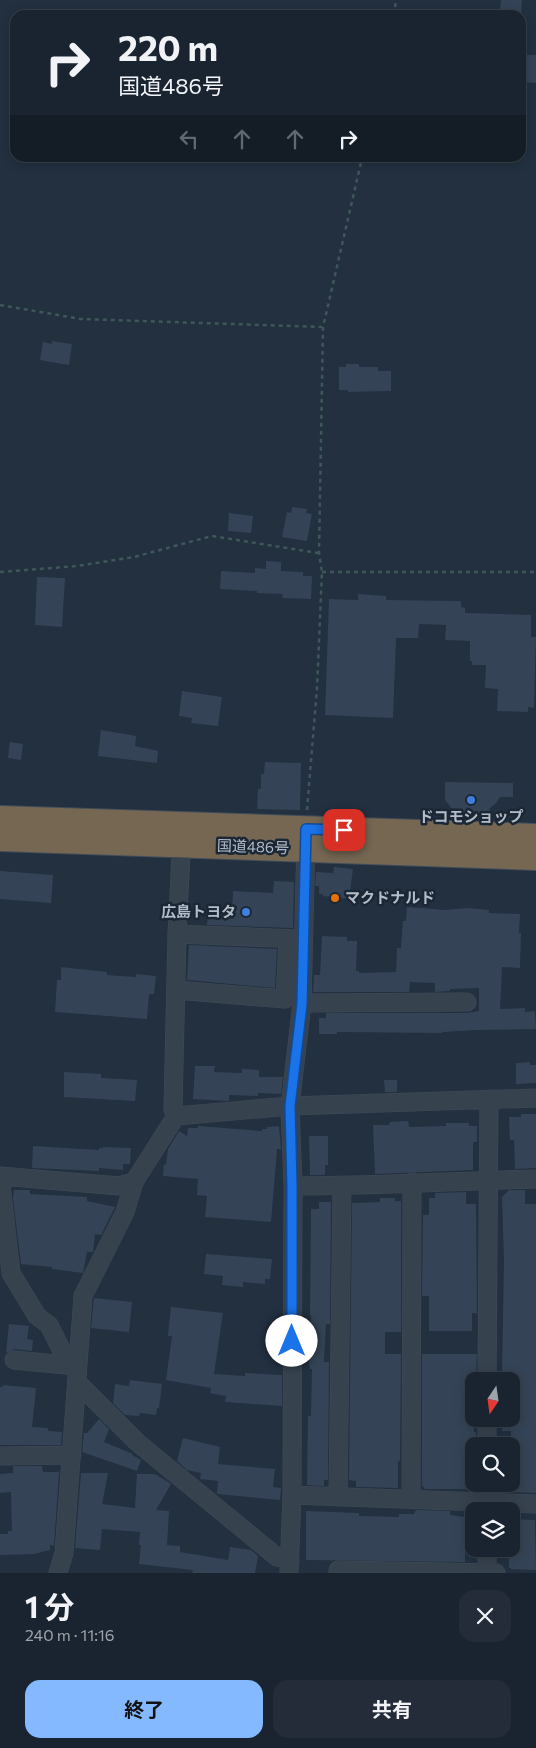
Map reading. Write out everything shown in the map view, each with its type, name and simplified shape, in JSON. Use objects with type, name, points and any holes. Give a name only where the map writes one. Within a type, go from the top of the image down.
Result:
[{"type":"highway","name":"国道486号","points":[[0,819],[182,835]]},
{"type":"highway","name":"国道486号","points":[[0,838],[182,835],[306,839],[536,837]]},
{"type":"highway","name":"国道486号","points":[[306,839],[536,857]]},
{"type":"street","points":[[176,1116],[173,1109],[182,835]]},
{"type":"street","points":[[176,990],[286,999],[296,939],[306,839]]},
{"type":"street","points":[[178,934],[296,939]]},
{"type":"street","points":[[290,1566],[292,1495],[292,1186],[290,1106],[302,1004],[296,939]]},
{"type":"street","points":[[302,1004],[467,1002]]},
{"type":"street","points":[[176,1116],[290,1106],[536,1098]]},
{"type":"street","points":[[487,1372],[488,1099]]},
{"type":"street","points":[[58,1573],[64,1553],[72,1455],[74,1371],[83,1296],[125,1212],[134,1182],[176,1116]]},
{"type":"street","points":[[134,1182],[119,1186],[0,1176],[6,1273],[37,1316],[49,1325],[74,1371],[138,1443],[290,1566]]},
{"type":"street","points":[[292,1186],[536,1179]]},
{"type":"street","points":[[411,1499],[412,1182]]},
{"type":"street","points":[[338,1497],[342,1186]]},
{"type":"street","points":[[14,1360],[74,1371]]},
{"type":"street","points":[[0,1456],[72,1455]]},
{"type":"street","points":[[292,1495],[411,1499],[465,1505]]},
{"type":"street","points":[[520,1505],[536,1504]]},
{"type":"street","points":[[486,1573],[487,1557]]},
{"type":"street","points":[[338,1573],[338,1570],[496,1573]]},
{"type":"path","points":[[306,839],[318,688],[322,572],[319,553],[323,327],[361,162]]},
{"type":"path","points":[[0,305],[81,320],[323,327]]},
{"type":"path","points":[[0,572],[77,566],[134,557],[212,536],[319,553]]},
{"type":"path","points":[[322,572],[536,572]]},
{"type":"building","points":[[501,0],[522,0],[521,10],[500,10]]},
{"type":"building","points":[[526,55],[536,55],[536,83],[526,82]]},
{"type":"building","points":[[52,341],[72,344],[69,365],[40,360],[43,342],[52,344]]},
{"type":"building","points":[[346,364],[359,364],[359,367],[378,367],[378,371],[391,371],[391,391],[348,392],[348,390],[339,390],[339,367],[346,367]]},
{"type":"building","points":[[292,507],[307,509],[306,513],[312,514],[307,541],[282,537],[287,512],[291,513]]},
{"type":"building","points":[[229,513],[253,516],[251,533],[228,531]]},
{"type":"building","points":[[266,561],[281,562],[281,571],[303,572],[303,576],[312,576],[311,599],[282,598],[283,594],[220,589],[221,571],[255,573],[255,568],[266,569]]},
{"type":"building","points":[[37,577],[65,578],[62,627],[35,625]]},
{"type":"building","points":[[358,594],[386,596],[386,600],[461,601],[461,607],[465,608],[465,613],[531,615],[531,637],[536,637],[534,708],[528,707],[528,712],[497,711],[498,689],[485,688],[486,665],[472,665],[472,661],[470,661],[470,641],[445,640],[446,625],[419,624],[418,638],[396,638],[393,718],[325,715],[329,599],[358,600]]},
{"type":"building","points":[[182,691],[222,697],[218,726],[191,723],[192,718],[179,716]]},
{"type":"building","points":[[101,730],[136,736],[135,746],[158,751],[157,763],[98,756]]},
{"type":"building","points":[[10,742],[23,744],[21,760],[8,758]]},
{"type":"building","points":[[265,762],[301,763],[300,810],[257,809],[258,789],[261,789],[261,774],[264,774]]},
{"type":"building","points":[[445,782],[513,783],[513,797],[500,797],[489,809],[491,812],[471,816],[457,811],[455,813],[445,800]]},
{"type":"building","points":[[334,867],[353,869],[349,899],[323,896],[323,894],[319,894],[319,886],[315,886],[316,872],[333,873]]},
{"type":"building","points":[[0,871],[53,875],[51,903],[0,899]]},
{"type":"building","points":[[274,881],[294,882],[293,928],[207,925],[208,912],[232,911],[233,891],[273,893]]},
{"type":"building","points":[[407,907],[445,910],[467,908],[489,910],[489,913],[520,914],[520,968],[502,967],[500,1009],[525,1008],[525,1012],[535,1011],[536,1029],[476,1030],[442,1033],[337,1032],[337,1034],[319,1034],[319,1018],[326,1018],[326,1013],[467,1013],[479,1011],[479,988],[450,989],[450,991],[435,992],[435,983],[410,982],[409,992],[313,992],[314,975],[320,975],[322,936],[347,937],[347,941],[357,941],[356,971],[359,971],[359,973],[396,972],[397,948],[401,948],[403,921],[406,921]]},
{"type":"building","points":[[189,945],[277,949],[275,988],[187,980]]},
{"type":"building","points":[[61,967],[107,972],[107,975],[136,977],[136,974],[156,976],[154,994],[149,994],[147,1019],[55,1012],[57,980],[61,980]]},
{"type":"building","points":[[530,1062],[530,1065],[536,1065],[536,1083],[516,1084],[516,1063]]},
{"type":"building","points":[[195,1066],[215,1066],[214,1072],[242,1073],[242,1069],[259,1070],[259,1077],[283,1077],[281,1094],[258,1093],[258,1096],[229,1095],[229,1101],[193,1099]]},
{"type":"building","points":[[64,1072],[101,1074],[101,1078],[137,1080],[135,1101],[64,1097]]},
{"type":"building","points":[[384,1080],[397,1080],[397,1092],[385,1092]]},
{"type":"building","points":[[521,1114],[536,1114],[536,1168],[515,1169],[514,1140],[510,1140],[509,1117],[521,1117]]},
{"type":"building","points":[[408,1121],[409,1127],[446,1126],[446,1123],[469,1123],[469,1126],[477,1126],[477,1142],[473,1142],[473,1170],[375,1174],[373,1125],[389,1125],[390,1122]]},
{"type":"building","points":[[198,1126],[262,1131],[262,1129],[267,1129],[267,1127],[279,1126],[281,1149],[277,1149],[271,1222],[205,1217],[207,1196],[197,1195],[198,1179],[163,1176],[168,1149],[179,1131],[187,1136],[188,1128],[198,1128]]},
{"type":"building","points":[[309,1136],[328,1136],[328,1165],[325,1165],[325,1175],[310,1175]]},
{"type":"building","points":[[33,1146],[99,1150],[99,1148],[103,1147],[131,1148],[130,1164],[123,1164],[123,1170],[99,1168],[99,1171],[32,1168]]},
{"type":"building","points":[[14,1190],[30,1190],[30,1194],[87,1197],[87,1201],[115,1207],[101,1235],[95,1234],[93,1252],[87,1252],[83,1273],[21,1264],[13,1199]]},
{"type":"building","points":[[509,1190],[525,1190],[525,1204],[536,1204],[536,1493],[510,1492],[520,1492],[520,1437],[511,1437],[511,1431],[502,1431],[502,1428],[520,1428],[520,1372],[502,1372],[504,1260],[502,1197]]},
{"type":"building","points":[[466,1192],[466,1204],[476,1204],[477,1313],[472,1313],[472,1331],[429,1331],[429,1296],[422,1296],[423,1215],[429,1215],[429,1198],[435,1198],[435,1193]]},
{"type":"building","points":[[380,1198],[395,1198],[395,1201],[401,1201],[401,1332],[385,1332],[385,1354],[401,1354],[398,1488],[356,1487],[356,1481],[349,1480],[352,1203],[380,1202]]},
{"type":"building","points":[[319,1202],[331,1202],[330,1324],[326,1324],[324,1362],[329,1362],[328,1480],[324,1480],[324,1486],[307,1485],[308,1416],[311,1416],[312,1369],[310,1369],[309,1362],[311,1209],[319,1209]]},
{"type":"building","points":[[206,1254],[272,1259],[270,1279],[265,1279],[265,1284],[243,1282],[243,1287],[222,1285],[223,1276],[204,1274]]},
{"type":"building","points":[[94,1298],[132,1302],[129,1332],[91,1328]]},
{"type":"building","points":[[171,1307],[223,1313],[214,1374],[245,1376],[245,1373],[282,1375],[282,1406],[225,1402],[226,1396],[210,1393],[211,1388],[166,1380],[172,1336],[168,1336]]},
{"type":"building","points":[[9,1324],[29,1326],[27,1339],[33,1340],[32,1351],[15,1349],[6,1353]]},
{"type":"building","points":[[422,1354],[477,1354],[476,1372],[465,1372],[465,1428],[474,1428],[476,1437],[465,1437],[465,1489],[425,1489],[422,1485]]},
{"type":"building","points":[[130,1380],[162,1384],[159,1408],[157,1408],[156,1415],[140,1413],[139,1416],[125,1415],[113,1403],[115,1384],[129,1386]]},
{"type":"building","points":[[3,1385],[36,1388],[32,1427],[48,1428],[48,1431],[62,1432],[61,1445],[0,1445],[0,1387],[3,1387]]},
{"type":"building","points":[[99,1419],[109,1429],[104,1442],[133,1454],[141,1460],[137,1471],[82,1452],[84,1433],[87,1433]]},
{"type":"building","points":[[183,1438],[220,1447],[218,1464],[275,1469],[273,1487],[281,1488],[280,1500],[217,1494],[218,1481],[200,1479],[201,1473],[187,1470],[177,1461]]},
{"type":"building","points":[[13,1466],[42,1466],[43,1472],[59,1472],[54,1546],[50,1545],[50,1550],[34,1554],[0,1555],[0,1534],[8,1534],[8,1531],[12,1531],[11,1492],[0,1493],[0,1474],[13,1473]]},
{"type":"building","points":[[81,1473],[108,1473],[102,1504],[135,1508],[137,1474],[155,1474],[171,1484],[156,1510],[169,1511],[167,1545],[180,1546],[180,1552],[228,1560],[230,1547],[251,1550],[258,1556],[255,1573],[192,1573],[193,1570],[139,1564],[140,1532],[102,1529],[100,1550],[75,1548]]},
{"type":"building","points":[[416,1510],[450,1511],[450,1515],[465,1517],[465,1562],[306,1560],[306,1511],[359,1513],[359,1516],[399,1517],[399,1514],[414,1514]]},
{"type":"building","points":[[520,1519],[535,1520],[536,1570],[509,1568],[509,1557],[520,1557]]},
{"type":"place","name":"ドコモショップ","points":[[471,800]]},
{"type":"place","name":"マクドナルド","points":[[335,898]]},
{"type":"place","name":"広島トヨタ","points":[[246,912]]},
{"type":"route","points":[[292,1341],[290,1106],[302,1004],[306,829],[344,830]]}]
